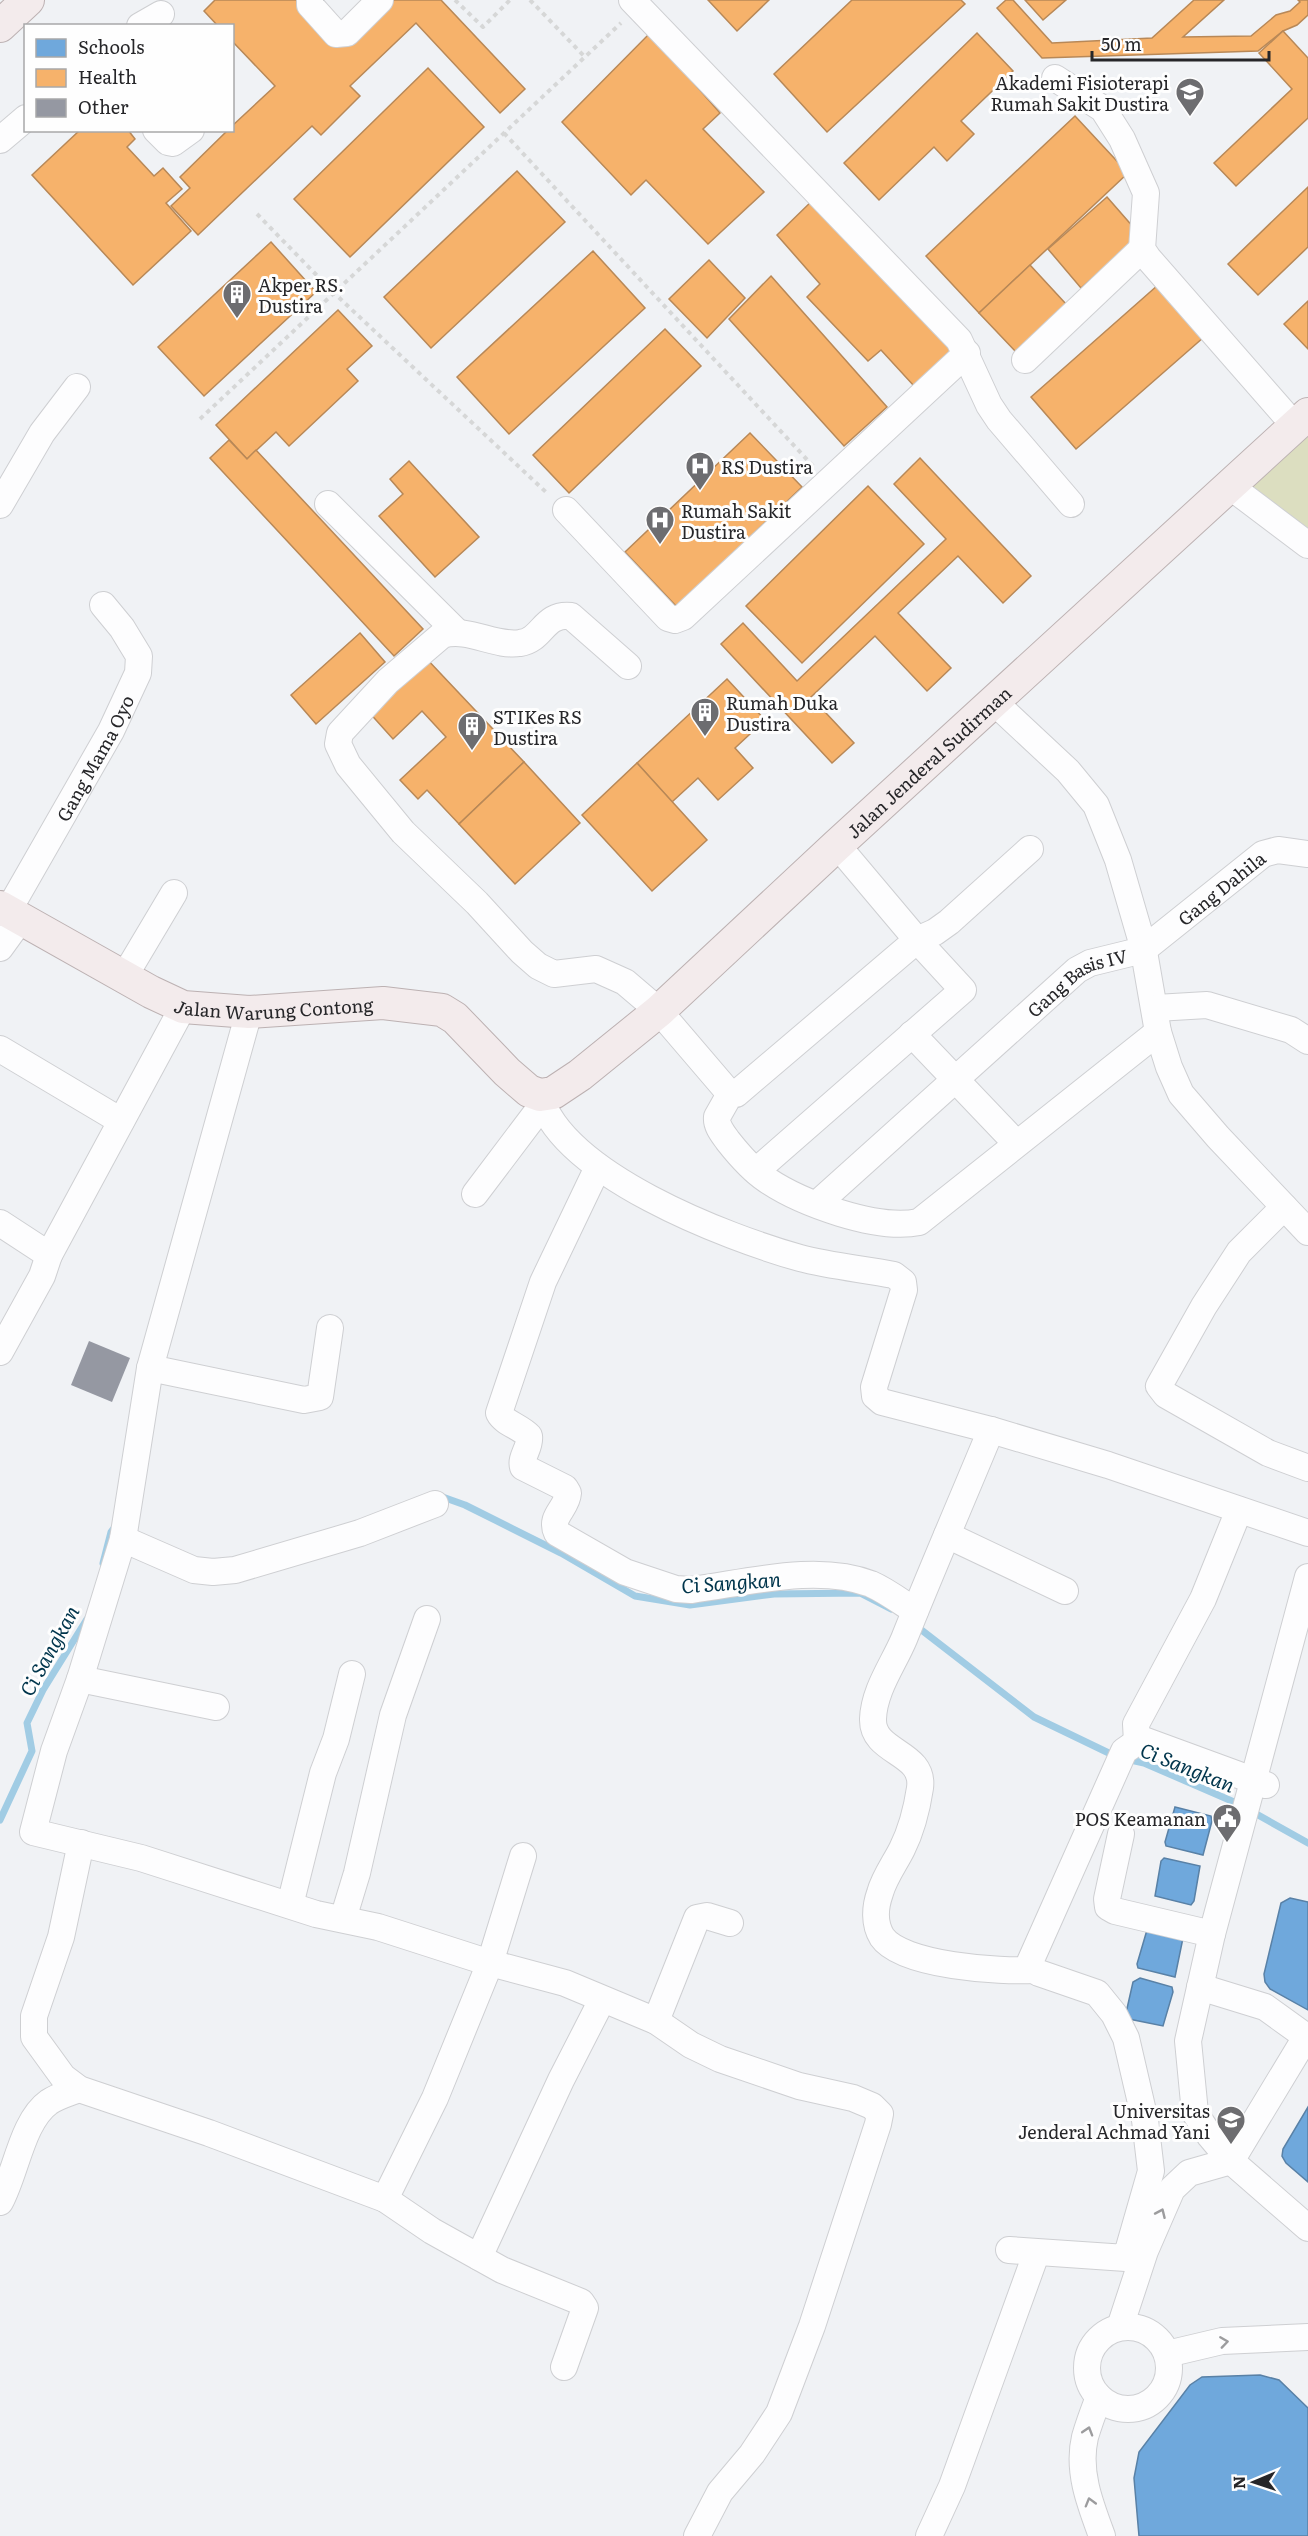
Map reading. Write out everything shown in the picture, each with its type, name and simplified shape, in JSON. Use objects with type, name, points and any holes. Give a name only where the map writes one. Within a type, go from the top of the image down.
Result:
[{"type":"main road","points":[[0,26],[28,0]]},
{"type":"main road","name":"Jalan Jenderal Sudirman","points":[[541,1100],[565,1087],[659,1011],[837,845],[1231,487],[1301,420]]},
{"type":"main road","name":"Jalan Warung Contong","points":[[10,912],[124,977],[183,1006],[249,1012],[393,1004],[442,1010],[455,1018],[507,1072],[541,1100]]},
{"type":"street","points":[[310,0],[310,5],[336,34],[341,35],[347,33],[380,0]]},
{"type":"street","points":[[635,3],[959,340],[967,353],[989,405],[999,420],[1071,504]]},
{"type":"street","points":[[1055,78],[1103,110],[1122,139],[1146,194],[1142,249],[1161,274],[1301,420]]},
{"type":"street","points":[[0,140],[24,120]]},
{"type":"street","points":[[158,132],[168,142],[173,143],[188,132]]},
{"type":"street","points":[[1025,360],[1142,249]]},
{"type":"street","points":[[566,510],[668,618],[675,620],[683,617],[967,353]]},
{"type":"street","points":[[0,505],[42,433],[77,387]]},
{"type":"street","points":[[1231,487],[1308,545]]},
{"type":"street","points":[[328,504],[458,633]]},
{"type":"street","name":"Gang Mama Oyo","points":[[0,948],[10,912],[111,731],[138,673],[139,656],[122,628],[103,605]]},
{"type":"street","points":[[628,666],[571,616],[560,615],[550,621],[532,639],[520,644],[458,633],[442,635],[388,681],[340,733],[338,744],[348,765],[403,832],[477,903],[522,952],[538,966],[554,974],[596,969],[613,975],[659,1011],[730,1094],[736,1094],[916,940],[935,932],[949,922],[1030,849]]},
{"type":"street","points":[[994,702],[1068,771],[1096,805],[1118,860],[1143,950],[1169,1067],[1181,1094],[1218,1137],[1308,1232]]},
{"type":"street","points":[[756,1171],[963,990],[916,940],[837,845]]},
{"type":"street","name":"Gang Dahila","points":[[1143,950],[1263,854],[1278,850],[1308,854]]},
{"type":"street","points":[[124,977],[174,893]]},
{"type":"street","name":"Gang Basis IV","points":[[817,1204],[1016,1026],[1050,992],[1082,966],[1143,950]]},
{"type":"street","points":[[730,1094],[718,1114],[717,1123],[731,1145],[756,1171],[782,1188],[817,1204],[877,1223],[905,1224],[918,1222],[1016,1143],[1157,1020],[1207,1005],[1291,1030],[1308,1041]]},
{"type":"street","points":[[0,1352],[38,1284],[49,1255],[183,1006]]},
{"type":"street","points":[[249,1012],[150,1368],[123,1539],[80,1679],[54,1751],[33,1832],[141,1858],[290,1905],[378,1928],[490,1963],[565,1983],[656,2021],[691,2045],[720,2059],[799,2086],[853,2098],[872,2106],[880,2114],[812,2326],[779,2413],[752,2454],[720,2492],[697,2536]]},
{"type":"street","points":[[912,1034],[1016,1143]]},
{"type":"street","points":[[0,1049],[121,1121]]},
{"type":"street","points":[[475,1194],[541,1100],[558,1129],[598,1167],[636,1191],[745,1240],[801,1258],[894,1275],[903,1282],[904,1290],[874,1387],[876,1396],[882,1402],[991,1430],[1108,1465],[1308,1533]]},
{"type":"street","points":[[598,1167],[543,1282],[500,1413],[502,1418],[520,1427],[529,1436],[523,1467],[565,1488],[568,1492],[568,1498],[555,1521],[557,1533],[625,1572],[676,1589],[704,1588],[789,1576],[820,1576],[868,1583],[912,1619]]},
{"type":"street","points":[[1284,1207],[1239,1252],[1204,1306],[1159,1386],[1166,1395],[1268,1453],[1308,1468]]},
{"type":"street","points":[[0,1223],[49,1255]]},
{"type":"street","points":[[150,1368],[304,1400],[314,1400],[320,1397],[330,1328]]},
{"type":"street","points":[[991,1430],[912,1619],[877,1696],[873,1720],[877,1736],[916,1766],[921,1776],[920,1788],[903,1846],[880,1891],[876,1908],[879,1930],[891,1946],[915,1956],[973,1968],[1034,1970],[1097,1993],[1114,2014],[1126,2038],[1145,2120],[1151,2171],[1126,2258],[1036,2254],[1009,2250]]},
{"type":"street","points":[[123,1539],[194,1570],[213,1572],[235,1570],[360,1533],[435,1504]]},
{"type":"street","points":[[1034,1970],[1030,1958],[1127,1752],[1136,1724],[1203,1599],[1239,1510]]},
{"type":"street","points":[[947,1535],[1065,1591]]},
{"type":"street","points":[[1308,1577],[1288,1677],[1207,1990],[1188,2041],[1195,2113],[1231,2161],[1308,2228]]},
{"type":"street","points":[[343,1919],[357,1873],[393,1715],[427,1619]]},
{"type":"street","points":[[1288,1677],[1308,1625]]},
{"type":"street","points":[[290,1905],[323,1773],[336,1739],[352,1674]]},
{"type":"street","points":[[80,1679],[216,1707]]},
{"type":"street","points":[[1127,1752],[1146,1741],[1156,1743],[1259,1786]]},
{"type":"street","points":[[1207,1990],[1212,1934],[1248,1825]]},
{"type":"street","points":[[1121,1834],[1107,1899],[1108,1907],[1114,1911],[1212,1934]]},
{"type":"street","points":[[81,1843],[62,1937],[34,2016],[34,2037],[63,2077],[79,2089],[209,2133],[385,2199],[432,2231],[502,2270],[581,2302],[585,2308],[564,2367]]},
{"type":"street","points":[[385,2199],[435,2098],[490,1963],[523,1856]]},
{"type":"street","points":[[656,2021],[697,1917],[707,1916],[730,1923]]},
{"type":"street","points":[[1120,2327],[1144,2251],[1172,2189],[1189,2174],[1231,2161],[1307,2037],[1265,2007],[1207,1990]]},
{"type":"street","points":[[479,2257],[561,2080],[602,2000]]},
{"type":"street","points":[[0,2202],[37,2114],[48,2103],[79,2089]]},
{"type":"street","points":[[929,2536],[952,2486],[1036,2254]]},
{"type":"street","points":[[1133,2326],[1145,2330],[1163,2345],[1167,2354],[1168,2378],[1156,2398],[1134,2409],[1121,2409],[1099,2397],[1088,2374],[1091,2350],[1098,2339],[1108,2331],[1120,2327],[1133,2326]]},
{"type":"street","points":[[1167,2354],[1222,2342],[1308,2337]]},
{"type":"street","points":[[1099,2397],[1085,2437],[1082,2466],[1089,2503],[1102,2536]]},
{"type":"path","points":[[455,0],[483,27],[510,0]]},
{"type":"path","points":[[530,0],[585,57]]},
{"type":"path","points":[[200,419],[585,57],[635,3]]},
{"type":"path","points":[[504,133],[828,482]]},
{"type":"path","points":[[257,214],[334,293],[566,510]]},
{"type":"green space","points":[[1308,423],[1308,531],[1245,480]]},
{"type":"building: Schools","points":[[1175,1807],[1211,1816],[1212,1821],[1203,1855],[1166,1846],[1165,1842]]},
{"type":"building: Schools","points":[[1164,1858],[1200,1866],[1194,1901],[1191,1905],[1155,1896],[1161,1861]]},
{"type":"building: Schools","points":[[1290,1898],[1308,1902],[1308,2010],[1270,1989],[1265,1982],[1264,1974],[1281,1903]]},
{"type":"building: Schools","points":[[1147,1930],[1183,1938],[1175,1977],[1138,1968],[1137,1964]]},
{"type":"building: Schools","points":[[1140,1978],[1172,1987],[1173,1992],[1163,2026],[1129,2019],[1126,2013],[1133,1982]]},
{"type":"building: Schools","points":[[1308,2107],[1308,2182],[1286,2163],[1282,2156],[1283,2149]]},
{"type":"building: Schools","points":[[1260,2375],[1279,2380],[1308,2408],[1308,2536],[1139,2536],[1134,2478],[1139,2452],[1190,2385],[1202,2377]]},
{"type":"building: Health","points":[[215,0],[301,0],[343,44],[389,0],[441,0],[525,89],[500,113],[416,23],[350,86],[360,96],[321,135],[312,126],[198,235],[171,206],[190,188],[180,177],[226,132],[234,132],[234,124],[275,86],[234,43],[234,24],[216,24],[204,11]]},
{"type":"building: Health","points":[[708,0],[769,0],[737,31]]},
{"type":"building: Health","points":[[852,0],[961,0],[965,4],[827,132],[774,74]]},
{"type":"building: Health","points":[[1006,0],[1013,0],[1052,43],[1152,38],[1194,0],[1224,0],[1183,37],[1251,36],[1276,15],[1290,11],[1300,2],[1298,0],[1308,0],[1308,15],[1258,51],[1042,58],[997,8]]},
{"type":"building: Health","points":[[1025,0],[1066,0],[1043,20]]},
{"type":"building: Health","points":[[1283,31],[1308,58],[1308,118],[1236,186],[1214,163],[1292,89],[1259,53]]},
{"type":"building: Health","points":[[650,33],[720,113],[703,129],[764,192],[708,244],[646,180],[631,195],[562,122]]},
{"type":"building: Health","points":[[977,33],[1013,71],[961,121],[974,134],[947,161],[934,147],[879,200],[844,163]]},
{"type":"building: Health","points":[[428,68],[484,127],[350,257],[294,199]]},
{"type":"building: Health","points":[[1075,116],[1128,173],[979,313],[926,256]]},
{"type":"building: Health","points":[[78,132],[130,132],[135,139],[127,147],[154,176],[163,168],[182,189],[166,203],[191,231],[133,285],[32,175]]},
{"type":"building: Health","points":[[517,171],[565,222],[431,348],[384,297]]},
{"type":"building: Health","points":[[1308,187],[1308,247],[1258,295],[1228,264]]},
{"type":"building: Health","points":[[817,196],[955,347],[914,386],[881,350],[868,361],[807,297],[820,284],[777,235]]},
{"type":"building: Health","points":[[1107,197],[1141,236],[1081,288],[1048,249]]},
{"type":"building: Health","name":"Akper RS. Dustira","points":[[271,242],[316,292],[204,396],[158,347]]},
{"type":"building: Health","points":[[593,251],[645,308],[509,434],[457,377]]},
{"type":"building: Health","points":[[709,260],[745,298],[707,338],[669,299]]},
{"type":"building: Health","points":[[1030,265],[1066,304],[1016,352],[979,313]]},
{"type":"building: Health","points":[[771,276],[887,407],[844,446],[729,319]]},
{"type":"building: Health","points":[[1158,285],[1204,337],[1076,449],[1031,397]]},
{"type":"building: Health","points":[[1308,301],[1308,349],[1284,324]]},
{"type":"building: Health","points":[[338,310],[372,346],[347,369],[358,381],[289,446],[276,432],[247,459],[216,425]]},
{"type":"building: Health","points":[[665,329],[701,366],[569,493],[533,455]]},
{"type":"building: Health","points":[[750,433],[802,487],[677,607],[625,552]]},
{"type":"building: Health","points":[[229,440],[247,459],[256,450],[423,629],[394,656],[210,458]]},
{"type":"building: Health","points":[[920,458],[1031,576],[1003,603],[958,556],[898,613],[951,668],[927,691],[875,636],[811,697],[854,743],[832,763],[721,644],[743,623],[797,681],[946,539],[894,484]]},
{"type":"building: Health","points":[[409,461],[479,537],[435,577],[379,516],[403,494],[390,479]]},
{"type":"building: Health","points":[[868,486],[924,544],[802,663],[746,606]]},
{"type":"building: Health","points":[[360,633],[385,662],[316,724],[291,695]]},
{"type":"building: Health","name":"STIKes RS Dustira","points":[[424,656],[524,762],[459,824],[427,790],[418,799],[400,780],[446,737],[422,711],[393,739],[367,710]]},
{"type":"building: Health","name":"Rumah Duka Dustira","points":[[727,679],[765,720],[735,748],[753,768],[718,800],[698,778],[672,802],[637,763]]},
{"type":"building: Health","points":[[524,762],[580,823],[515,884],[459,824]]},
{"type":"building: Health","points":[[637,763],[707,840],[652,891],[582,815]]},
{"type":"building: Other","points":[[89,1341],[130,1358],[112,1402],[71,1385]]},
{"type":"waterway","name":"Ci Sangkan","points":[[437,1495],[465,1505],[561,1553],[635,1596],[690,1605],[774,1594],[860,1593],[891,1609]]},
{"type":"waterway","name":"Ci Sangkan","points":[[103,1563],[111,1532],[117,1528]]},
{"type":"waterway","name":"Ci Sangkan","points":[[0,1820],[32,1751],[27,1723],[43,1690],[87,1619]]},
{"type":"waterway","name":"Ci Sangkan","points":[[915,1625],[1034,1717],[1115,1756]]},
{"type":"waterway","name":"Ci Sangkan","points":[[1126,1759],[1144,1763],[1241,1805]]},
{"type":"waterway","name":"Ci Sangkan","points":[[1251,1811],[1308,1843]]},
{"type":"place","name":"Akademi Fisioterapi Rumah Sakit Dustira","points":[[1190,118]]},
{"type":"place","name":"Akper RS. Dustira","points":[[237,320]]},
{"type":"place","name":"RS Dustira","points":[[700,492]]},
{"type":"place","name":"Rumah Sakit Dustira","points":[[660,546]]},
{"type":"place","name":"Rumah Duka Dustira","points":[[705,738]]},
{"type":"place","name":"STIKes RS Dustira","points":[[472,752]]},
{"type":"place","name":"POS Keamanan","points":[[1227,1844]]},
{"type":"place","name":"Universitas Jenderal Achmad Yani","points":[[1231,2146]]}]
